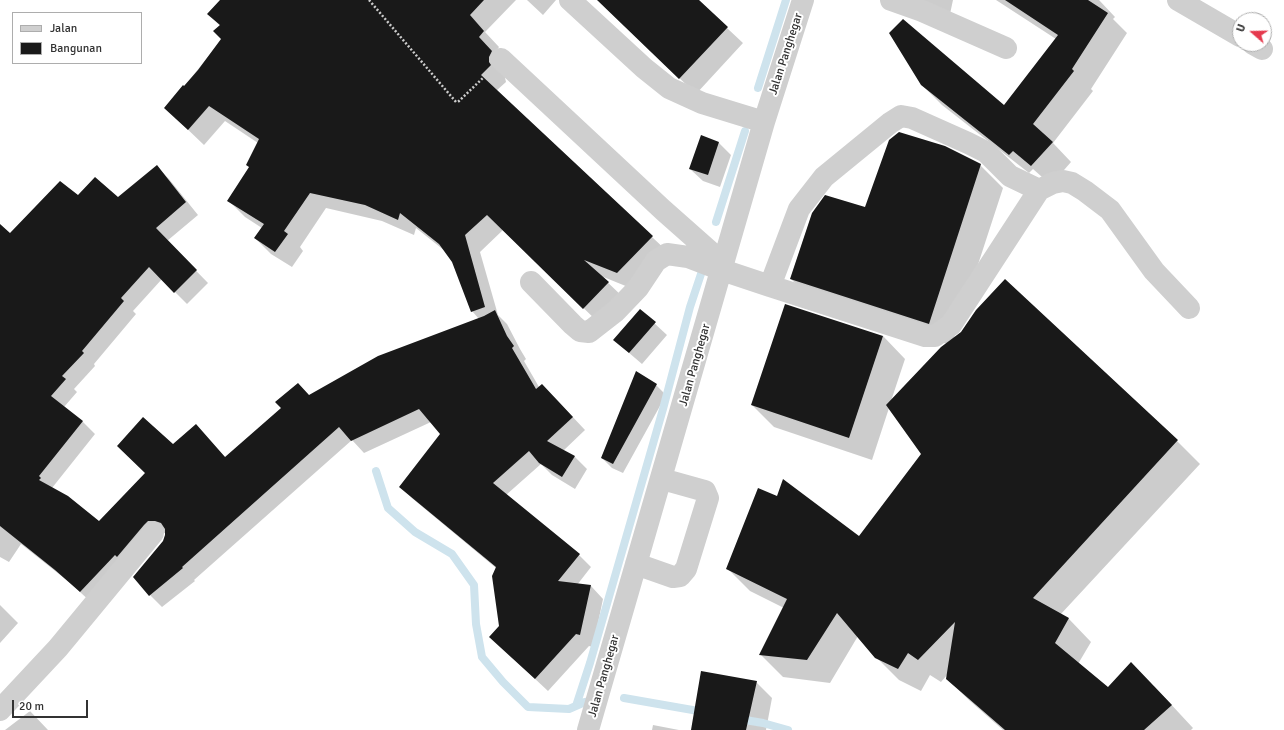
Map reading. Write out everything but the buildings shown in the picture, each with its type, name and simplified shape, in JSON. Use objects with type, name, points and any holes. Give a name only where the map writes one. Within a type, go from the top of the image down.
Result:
[{"type":"street","points":[[570,0],[644,68],[669,88],[702,103],[764,122]]},
{"type":"street","name":"Jalan Panghegar","points":[[588,730],[662,479],[764,122],[803,0]]},
{"type":"street","points":[[891,0],[922,11],[1006,48]]},
{"type":"street","points":[[1178,0],[1232,31]]},
{"type":"street","points":[[501,59],[723,267]]},
{"type":"street","points":[[770,286],[799,209],[824,177],[890,123],[901,116],[912,118],[986,152],[1010,176],[1039,190]]},
{"type":"street","points":[[532,282],[576,328],[580,331],[589,332],[616,311],[638,288],[656,261],[667,254],[688,257],[723,267],[770,286],[925,336],[935,336],[951,325],[1039,190],[1053,183],[1063,181],[1072,183],[1101,203],[1116,218],[1154,271],[1189,308]]},
{"type":"street","points":[[636,564],[673,577],[680,576],[686,569],[708,498],[704,491],[662,479]]},
{"type":"street","points":[[0,710],[58,648],[153,533]]},
{"type":"path","points":[[369,0],[456,102],[459,101],[501,59]]},
{"type":"waterway","points":[[758,88],[786,0]]},
{"type":"waterway","points":[[716,222],[745,131]]},
{"type":"waterway","points":[[576,706],[590,663],[663,409],[690,307],[702,271]]},
{"type":"waterway","points":[[376,471],[388,508],[415,532],[452,554],[474,585],[476,624],[482,657],[503,682],[528,707],[569,709],[585,702]]},
{"type":"waterway","points":[[624,698],[704,712]]},
{"type":"waterway","points":[[739,719],[763,723],[788,730]]}]
